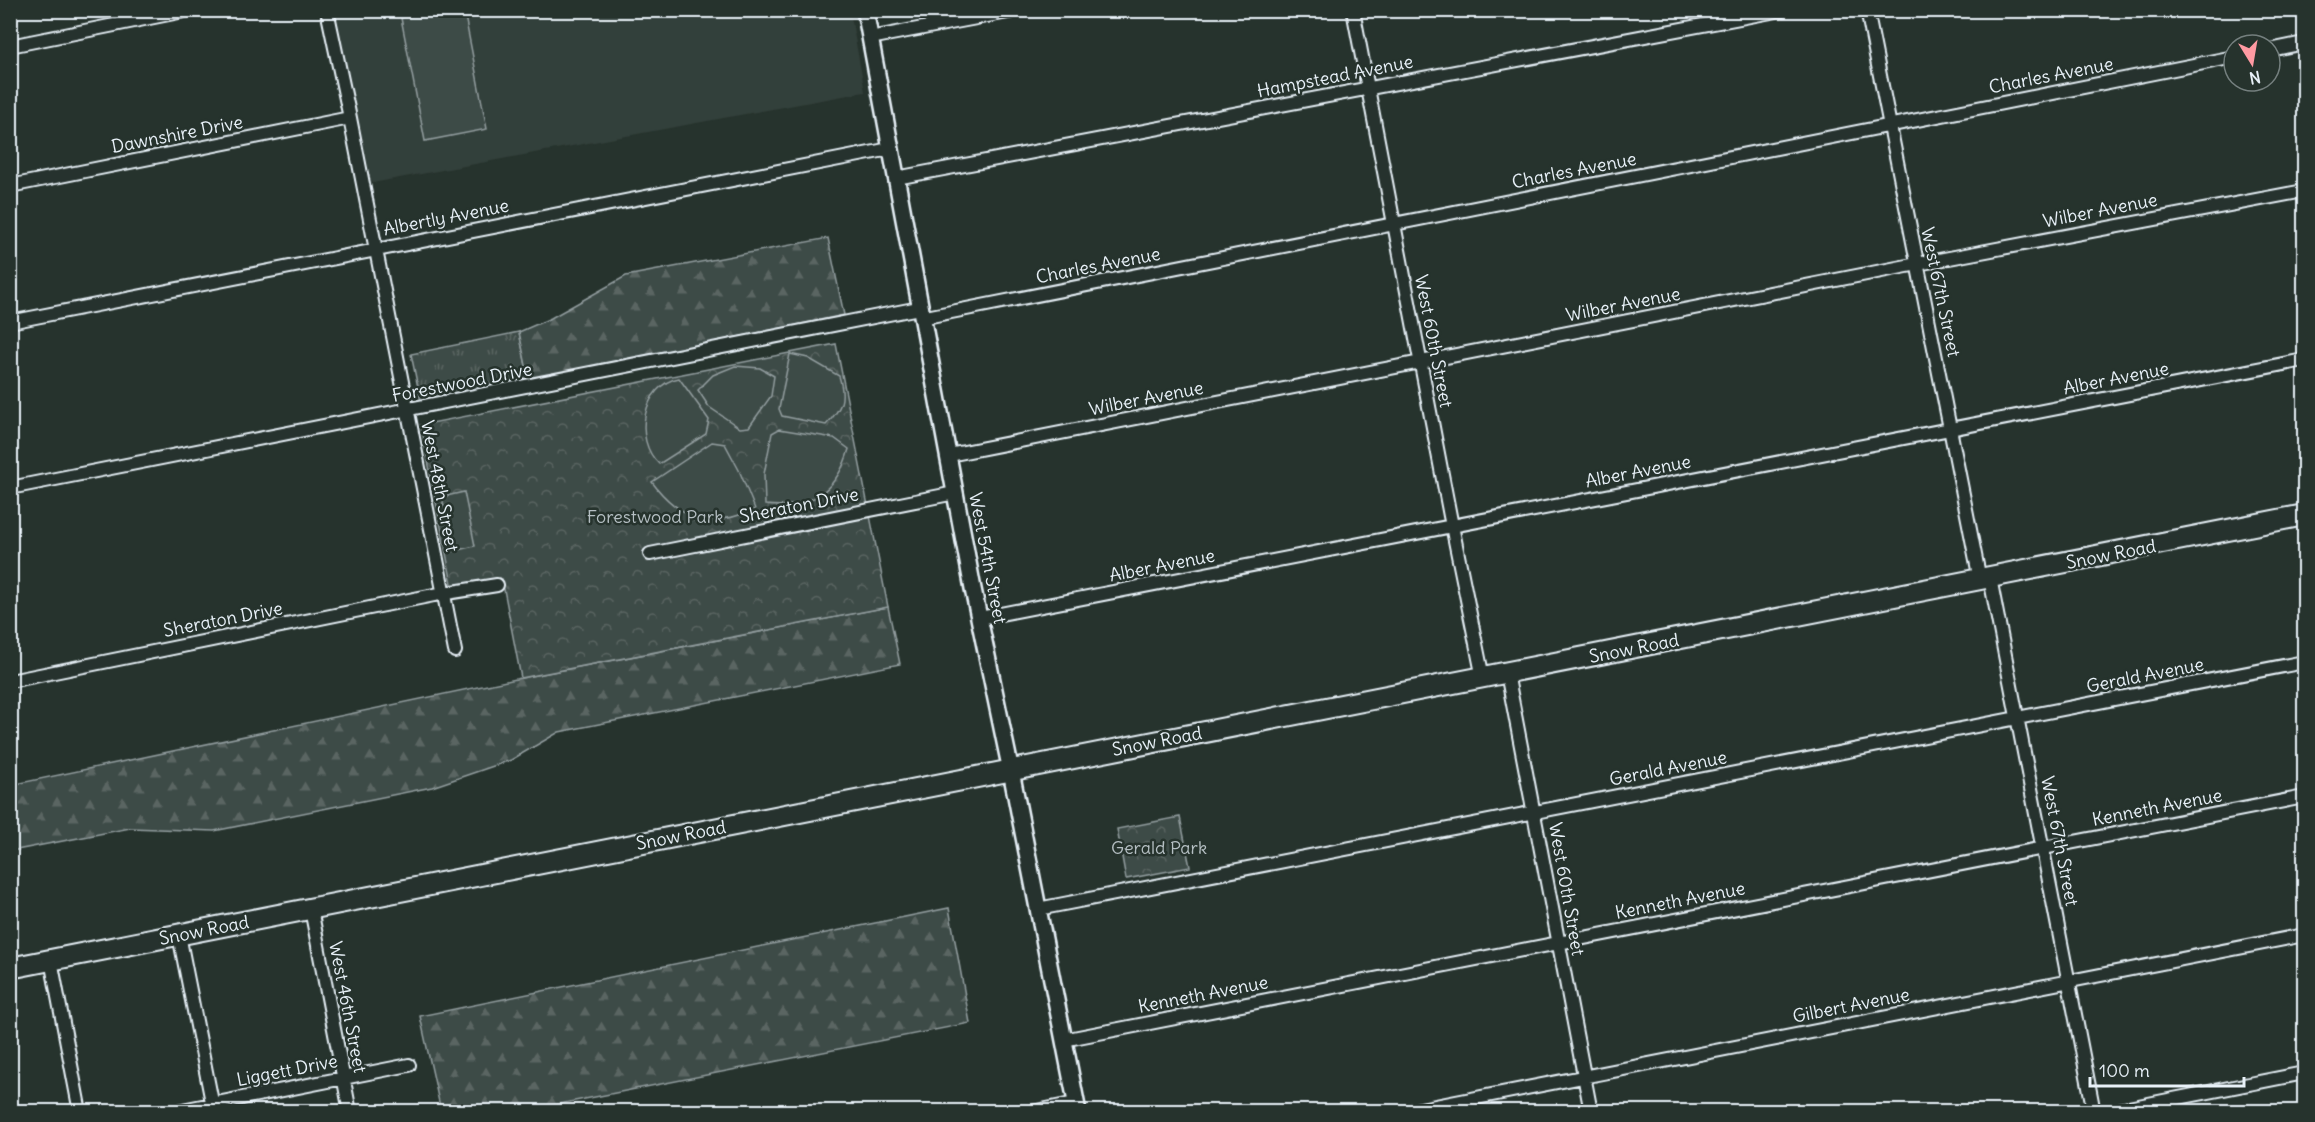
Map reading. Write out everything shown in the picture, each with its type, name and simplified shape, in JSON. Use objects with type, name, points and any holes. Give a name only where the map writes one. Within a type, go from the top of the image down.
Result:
[{"type":"main road","name":"Snow Road","points":[[10,968],[2304,515]]},
{"type":"street","points":[[10,46],[189,10]]},
{"type":"street","name":"West 48th Street","points":[[327,10],[455,651]]},
{"type":"street","name":"West 54th Street","points":[[865,10],[920,313],[1077,1107]]},
{"type":"street","points":[[870,38],[1018,10]]},
{"type":"street","name":"West 60th Street","points":[[1353,10],[1393,225],[1483,678]]},
{"type":"street","name":"Hampstead Avenue","points":[[896,178],[1782,10]]},
{"type":"street","name":"West 67th Street","points":[[1867,10],[1916,264],[1951,428],[2018,718],[2094,1112]]},
{"type":"street","points":[[2282,48],[2304,43]]},
{"type":"street","name":"Charles Avenue","points":[[920,313],[1393,225],[2222,59]]},
{"type":"street","name":"Dawnshire Drive","points":[[10,186],[350,118]]},
{"type":"street","name":"Albertly Avenue","points":[[10,322],[890,149]]},
{"type":"street","name":"Wilber Avenue","points":[[949,455],[1916,264],[2304,191]]},
{"type":"street","name":"Forestwood Drive","points":[[10,488],[920,313]]},
{"type":"street","name":"Alber Avenue","points":[[980,618],[2304,360]]},
{"type":"street","name":"Sheraton Drive","points":[[650,554],[955,493]]},
{"type":"street","name":"Sheraton Drive","points":[[10,681],[497,585]]},
{"type":"street","name":"Gerald Avenue","points":[[1038,909],[2304,662]]},
{"type":"street","name":"West 60th Street","points":[[1507,673],[1591,1112]]},
{"type":"street","name":"Kenneth Avenue","points":[[1063,1040],[2304,797]]},
{"type":"street","name":"West 46th Street","points":[[310,909],[350,1112]]},
{"type":"street","points":[[179,935],[214,1107]]},
{"type":"street","name":"Gilbert Avenue","points":[[1405,1112],[2304,935]]},
{"type":"street","points":[[51,960],[80,1112]]},
{"type":"street","name":"Liggett Drive","points":[[172,1112],[214,1107],[409,1065]]},
{"type":"street","points":[[2108,1112],[2304,1073]]},
{"type":"street","points":[[1032,1112],[1077,1107]]},
{"type":"shaded area","points":[[330,11],[850,11],[865,92],[367,184]]},
{"type":"green space","points":[[438,10],[464,11],[487,129],[425,141],[401,18]]},
{"type":"green space","points":[[828,238],[844,315],[529,380],[519,332],[551,318],[626,276]]},
{"type":"green space","points":[[519,332],[529,380],[421,402],[411,354]]},
{"type":"green space","name":"Forestwood Park","points":[[836,344],[888,607],[521,678],[502,579],[453,589],[421,425]]},
{"type":"green space","points":[[790,354],[808,358],[839,376],[842,391],[841,403],[826,425],[782,416],[779,409]]},
{"type":"green space","points":[[735,366],[760,368],[774,376],[771,396],[749,427],[740,428],[709,407],[698,390],[713,375]]},
{"type":"green space","points":[[679,378],[709,420],[706,434],[659,464],[651,454],[646,441],[645,415],[657,391],[666,383]]},
{"type":"green space","points":[[779,429],[834,438],[849,449],[837,477],[819,495],[795,504],[765,505],[764,474],[772,433]]},
{"type":"green space","points":[[712,442],[725,444],[739,470],[755,509],[725,519],[698,517],[674,505],[652,482]]},
{"type":"green space","points":[[464,492],[475,546],[453,551],[442,497]]},
{"type":"green space","points":[[888,607],[900,664],[559,732],[511,760],[432,787],[214,831],[130,828],[11,851],[11,785],[521,678]]},
{"type":"green space","name":"Gerald Park","points":[[1180,817],[1190,867],[1126,879],[1117,829]]},
{"type":"green space","points":[[949,908],[970,1023],[524,1111],[441,1111],[420,1016]]}]
